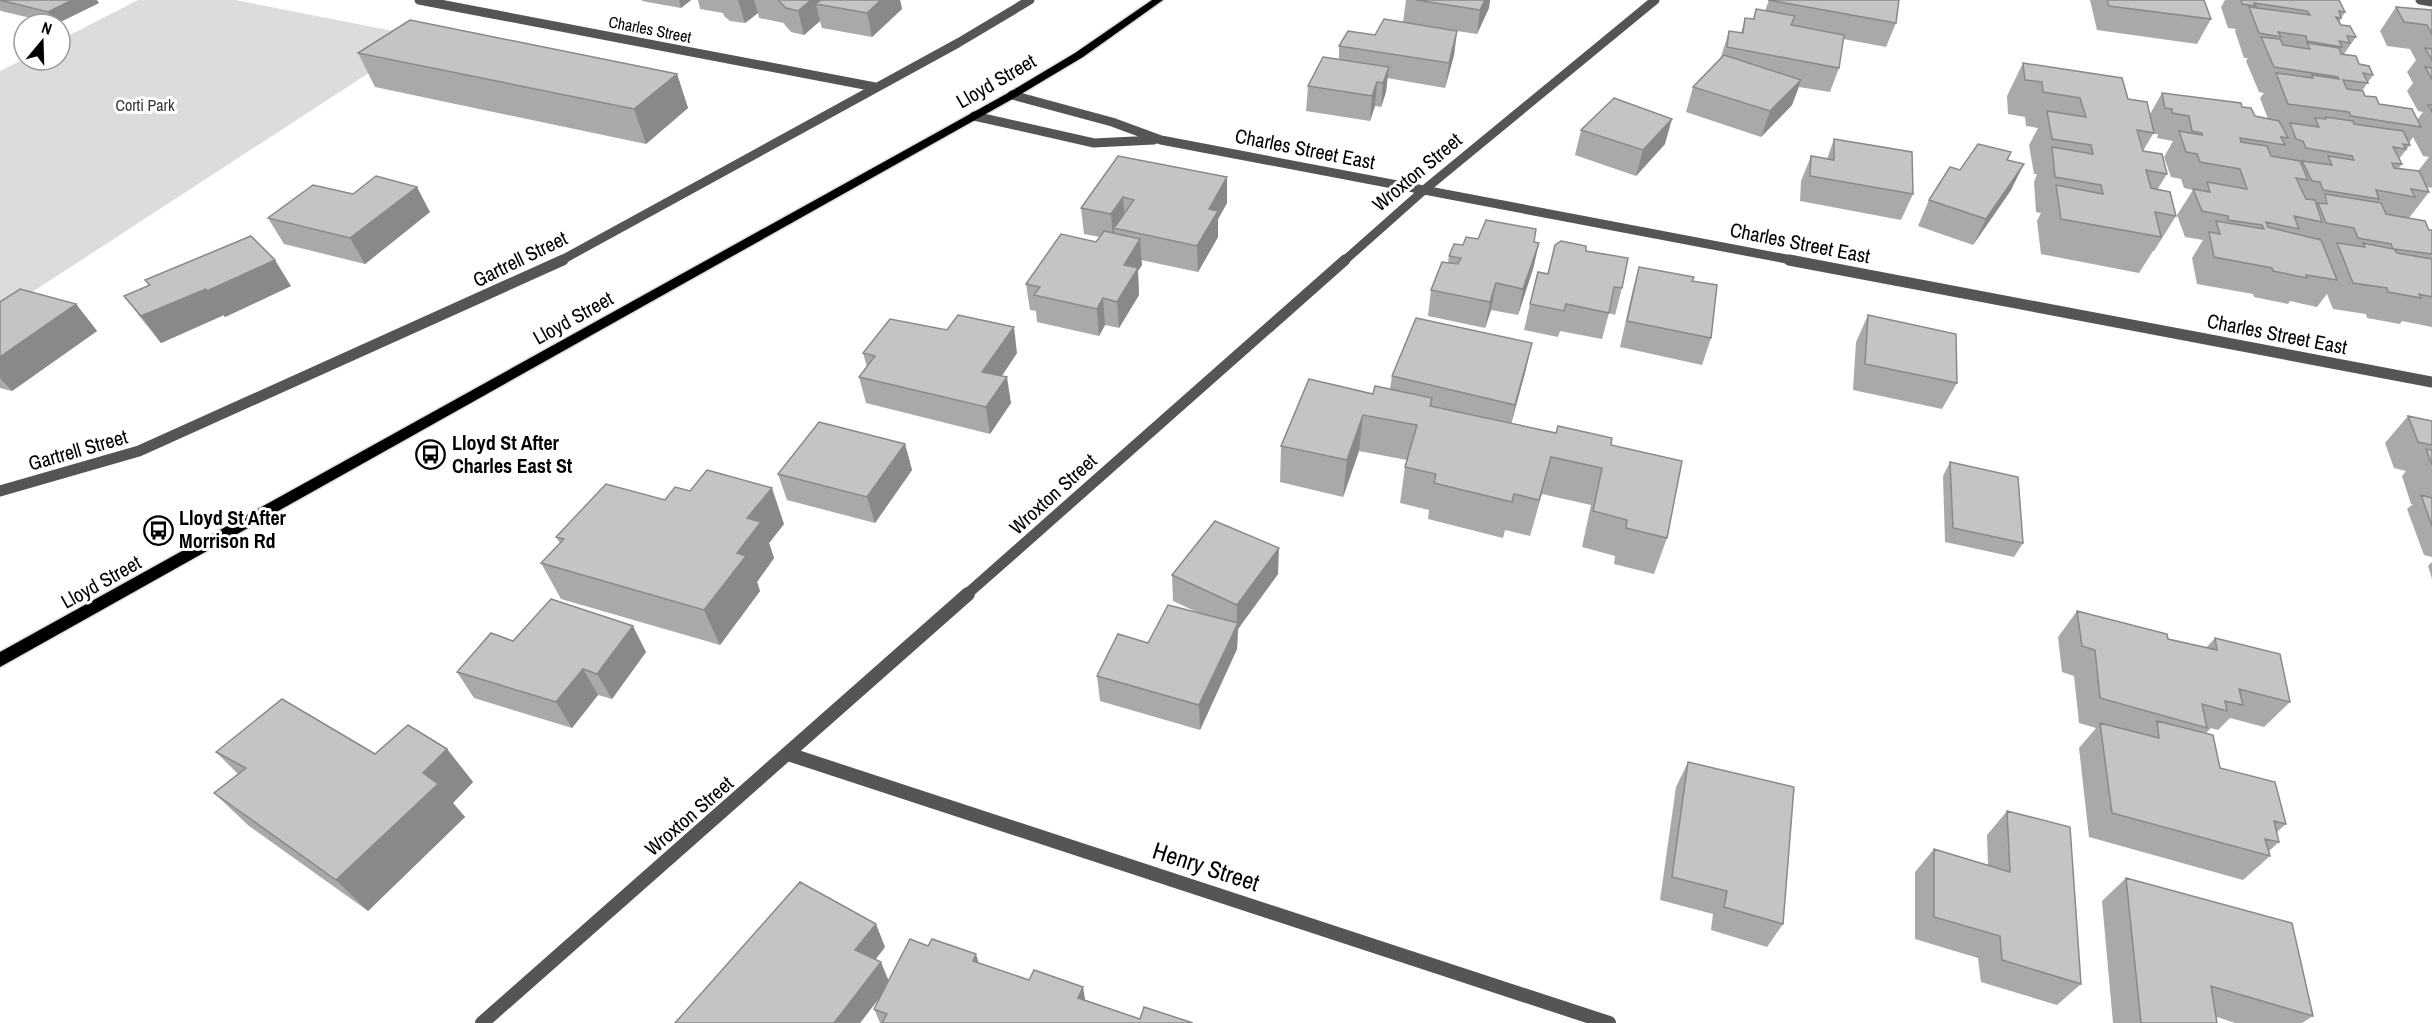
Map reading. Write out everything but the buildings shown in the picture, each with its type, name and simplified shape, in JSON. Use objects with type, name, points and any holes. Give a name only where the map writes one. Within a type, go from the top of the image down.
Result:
[{"type":"main road","name":"Lloyd Street","points":[[0,660],[1012,95],[1079,55],[1158,0]]},
{"type":"street","name":"Charles Street","points":[[419,0],[875,87]]},
{"type":"street","name":"Gartrell Street","points":[[0,491],[139,451],[549,267],[875,87],[958,44],[1030,0]]},
{"type":"street","name":"Wroxton Street","points":[[482,1023],[1424,190],[1655,0]]},
{"type":"street","points":[[2420,0],[2432,2]]},
{"type":"street","name":"Charles Street East","points":[[1012,95],[1112,122],[1161,140],[2432,382]]},
{"type":"street","name":"Charles Street East","points":[[974,116],[1095,143],[1161,140]]},
{"type":"street","name":"Henry Street","points":[[788,754],[1609,1023]]},
{"type":"green space","name":"Corti Park","points":[[138,0],[235,0],[424,37],[0,313],[0,71],[12,65],[12,72],[72,72],[72,34]]},
{"type":"place","name":"Lloyd St After Charles East St","points":[[431,455]]},
{"type":"place","name":"Lloyd St After Morrison Rd","points":[[158,530]]}]
